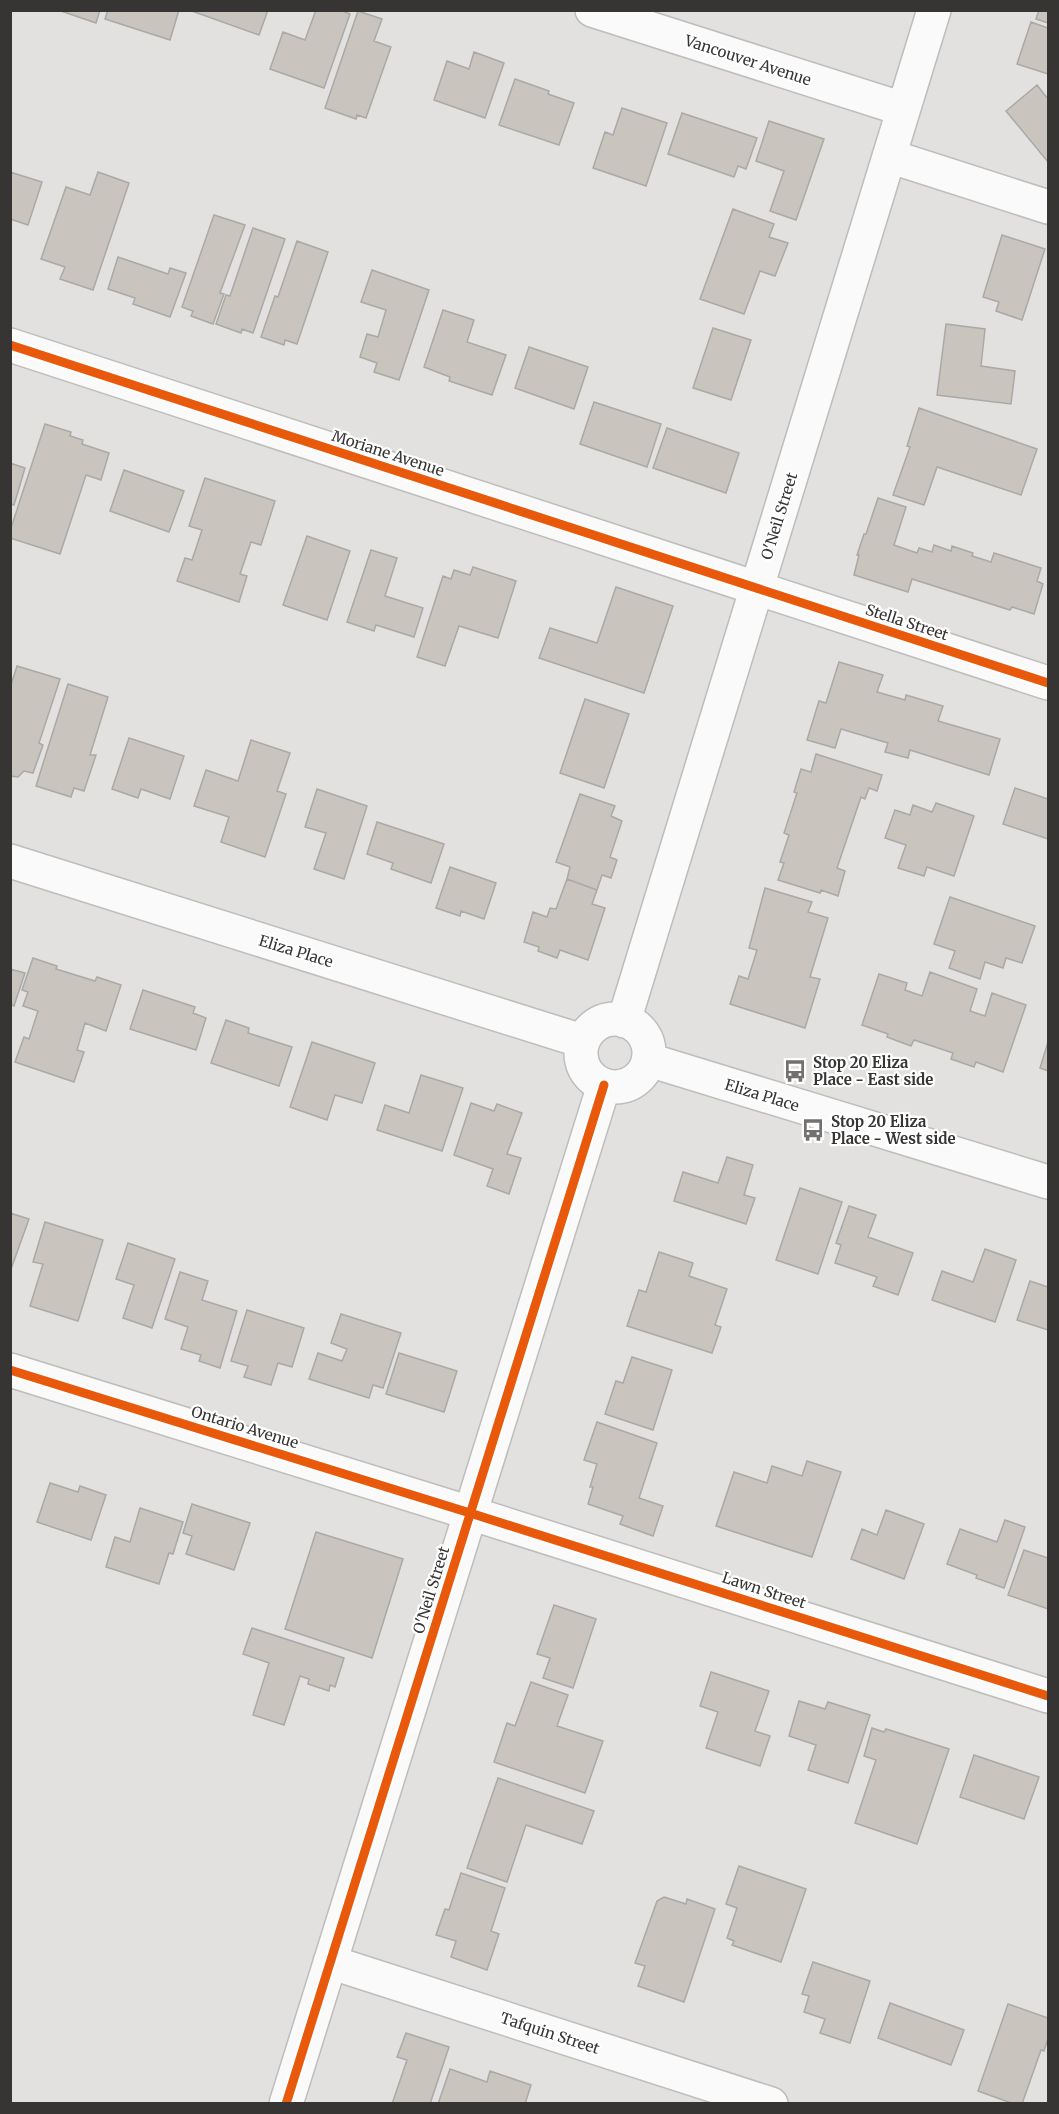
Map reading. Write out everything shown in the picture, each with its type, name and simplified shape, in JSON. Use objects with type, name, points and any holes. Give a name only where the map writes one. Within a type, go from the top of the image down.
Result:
[{"type":"street","name":"Vancouver Avenue","points":[[592,10],[903,109]]},
{"type":"street","name":"O'Neil Street","points":[[624,1021],[934,10]]},
{"type":"street","points":[[889,156],[1048,207]]},
{"type":"street","name":"Moriane Avenue","points":[[10,345],[756,589]]},
{"type":"street","name":"Stella Street","points":[[756,589],[1048,683]]},
{"type":"street","name":"Eliza Place","points":[[10,861],[582,1041]]},
{"type":"street","points":[[614,1019],[624,1021],[635,1026],[643,1034],[648,1045],[649,1060],[638,1078],[629,1084],[617,1087],[604,1085],[594,1080],[586,1071],[582,1060],[582,1041],[592,1028],[602,1022],[614,1019]]},
{"type":"street","name":"Eliza Place","points":[[649,1060],[1048,1182]]},
{"type":"street","name":"O'Neil Street","points":[[286,2103],[604,1085]]},
{"type":"street","name":"Ontario Avenue","points":[[10,1370],[471,1513]]},
{"type":"street","name":"Lawn Street","points":[[471,1513],[1048,1696]]},
{"type":"street","name":"Tafquin Street","points":[[330,1962],[771,2103]]},
{"type":"building","points":[[58,10],[100,10],[96,23]]},
{"type":"building","points":[[108,10],[179,10],[170,40],[105,19]]},
{"type":"building","points":[[189,10],[268,10],[259,35]]},
{"type":"building","points":[[316,10],[340,10],[350,14],[324,88],[270,69],[283,32],[305,40]]},
{"type":"building","points":[[1039,10],[1048,10],[1048,23],[1036,19]]},
{"type":"building","points":[[358,11],[382,19],[374,41],[391,47],[366,118],[357,115],[356,119],[325,108]]},
{"type":"building","points":[[1031,22],[1048,28],[1048,74],[1017,64]]},
{"type":"building","points":[[474,52],[504,63],[485,118],[434,100],[447,61],[469,69]]},
{"type":"building","points":[[515,79],[574,103],[559,145],[499,125]]},
{"type":"building","points":[[1037,85],[1048,99],[1048,162],[1006,111]]},
{"type":"building","points":[[622,108],[667,123],[646,186],[593,168],[605,132],[613,135]]},
{"type":"building","points":[[682,113],[757,138],[746,169],[738,166],[734,177],[668,154]]},
{"type":"building","points":[[769,121],[824,139],[796,220],[770,211],[784,171],[756,161]]},
{"type":"building","points":[[10,172],[42,182],[28,225],[10,219]]},
{"type":"building","points":[[98,172],[129,183],[93,290],[60,279],[65,267],[41,259],[66,187],[90,195]]},
{"type":"building","points":[[733,209],[774,224],[769,237],[788,243],[775,276],[760,271],[744,314],[700,299]]},
{"type":"building","points":[[214,215],[245,225],[220,293],[224,294],[213,324],[191,316],[193,311],[182,307]]},
{"type":"building","points":[[253,228],[285,239],[253,333],[242,329],[241,333],[216,324],[226,295],[230,296]]},
{"type":"building","points":[[1002,235],[1045,249],[1022,320],[996,311],[999,302],[983,297]]},
{"type":"building","points":[[297,241],[328,252],[297,344],[285,340],[284,345],[261,337],[275,296],[278,297]]},
{"type":"building","points":[[118,257],[168,274],[170,268],[186,273],[170,317],[133,304],[135,298],[108,289]]},
{"type":"building","points":[[372,270],[429,290],[399,380],[374,372],[377,363],[360,357],[367,334],[378,337],[386,310],[361,302]]},
{"type":"building","points":[[443,310],[474,320],[467,342],[506,355],[492,395],[449,381],[450,377],[424,367]]},
{"type":"building","points":[[946,324],[985,329],[981,366],[1015,371],[1011,404],[937,395]]},
{"type":"building","points":[[713,328],[751,340],[731,400],[693,388]]},
{"type":"building","points":[[529,347],[588,367],[574,409],[515,388]]},
{"type":"building","points":[[594,402],[661,424],[647,467],[580,444]]},
{"type":"building","points":[[919,408],[1037,449],[1021,495],[937,467],[924,505],[893,495],[910,447],[907,446]]},
{"type":"building","points":[[45,424],[71,432],[70,436],[83,440],[82,444],[109,453],[101,480],[86,475],[60,554],[10,538],[10,531]]},
{"type":"building","points":[[667,428],[739,453],[726,493],[653,468]]},
{"type":"building","points":[[10,463],[25,468],[14,505],[10,504]]},
{"type":"building","points":[[124,470],[184,491],[169,532],[110,511]]},
{"type":"building","points":[[205,478],[275,501],[261,545],[251,542],[240,574],[247,576],[239,602],[177,581],[185,558],[192,560],[202,530],[189,526]]},
{"type":"building","points":[[878,498],[906,507],[894,545],[917,553],[919,548],[932,552],[934,545],[951,551],[952,546],[991,562],[994,553],[1041,568],[1037,581],[1043,584],[1034,614],[1012,607],[1010,610],[912,579],[908,592],[854,575],[859,555],[857,555]]},
{"type":"building","points":[[307,536],[350,551],[327,620],[283,605]]},
{"type":"building","points":[[371,550],[397,558],[385,596],[423,608],[414,637],[376,625],[374,631],[347,622]]},
{"type":"building","points":[[473,567],[516,581],[498,638],[459,626],[445,666],[417,657],[443,576],[451,579],[454,570],[470,575]]},
{"type":"building","points":[[616,587],[673,606],[644,693],[539,658],[550,628],[597,643]]},
{"type":"building","points":[[839,662],[883,675],[877,692],[905,700],[906,695],[943,706],[938,721],[1000,739],[989,775],[910,750],[908,758],[885,752],[888,743],[841,729],[835,748],[807,740],[819,701],[826,703]]},
{"type":"building","points":[[17,666],[60,679],[39,743],[43,745],[33,773],[24,771],[18,777],[10,776],[10,688]]},
{"type":"building","points":[[68,684],[108,697],[90,755],[96,755],[84,791],[74,788],[71,797],[36,786]]},
{"type":"building","points":[[585,699],[629,714],[604,788],[560,773]]},
{"type":"building","points":[[129,738],[184,756],[170,799],[141,789],[138,798],[112,789]]},
{"type":"building","points":[[251,740],[290,753],[277,791],[286,794],[265,857],[221,842],[229,817],[194,806],[206,770],[238,781]]},
{"type":"building","points":[[816,754],[882,775],[877,791],[869,788],[865,799],[861,797],[837,868],[845,871],[838,896],[778,880],[784,863],[780,862],[789,835],[784,833],[797,793],[794,792],[801,769],[811,772]]},
{"type":"building","points":[[1015,788],[1048,799],[1048,839],[1003,824]]},
{"type":"building","points":[[317,789],[367,806],[344,879],[314,869],[326,833],[305,827]]},
{"type":"building","points":[[580,794],[615,806],[611,816],[622,821],[610,857],[617,860],[611,878],[602,875],[597,890],[567,879],[570,867],[556,862]]},
{"type":"building","points":[[936,803],[974,816],[954,876],[927,867],[924,876],[898,868],[906,845],[885,838],[895,810],[910,815],[913,805],[932,812]]},
{"type":"building","points":[[377,822],[444,844],[431,883],[391,869],[393,863],[367,854]]},
{"type":"building","points":[[450,867],[496,883],[484,919],[461,911],[460,916],[436,908]]},
{"type":"building","points":[[567,879],[597,890],[592,904],[605,908],[588,960],[560,950],[557,958],[538,951],[539,947],[524,942],[533,912],[547,917],[550,908],[556,909]]},
{"type":"building","points":[[765,888],[812,902],[808,912],[828,918],[810,977],[820,979],[805,1028],[730,1004],[739,976],[748,979],[757,950],[749,948]]},
{"type":"building","points":[[950,897],[1035,926],[1022,963],[1006,958],[1003,968],[985,962],[980,979],[949,968],[955,951],[934,944]]},
{"type":"building","points":[[33,958],[57,966],[56,969],[95,981],[97,977],[121,985],[106,1031],[85,1023],[77,1050],[84,1052],[74,1082],[15,1062],[24,1037],[29,1039],[38,1011],[23,1006],[28,992],[22,990]]},
{"type":"building","points":[[10,969],[25,973],[14,1006],[10,1004]]},
{"type":"building","points":[[930,972],[977,989],[970,1011],[985,1016],[992,993],[1026,1005],[1003,1072],[976,1062],[974,1067],[951,1059],[953,1053],[914,1040],[911,1046],[887,1037],[888,1034],[862,1025],[879,974],[907,983],[905,990],[922,996]]},
{"type":"building","points":[[143,990],[195,1007],[193,1013],[206,1018],[196,1050],[130,1029]]},
{"type":"building","points":[[226,1020],[249,1028],[248,1033],[292,1047],[279,1086],[211,1063]]},
{"type":"building","points":[[312,1042],[375,1063],[362,1103],[335,1095],[327,1120],[290,1107]]},
{"type":"building","points":[[1048,1042],[1048,1071],[1040,1068]]},
{"type":"building","points":[[421,1075],[463,1088],[442,1151],[377,1130],[385,1105],[409,1113]]},
{"type":"building","points":[[471,1103],[494,1111],[497,1104],[522,1113],[507,1154],[521,1158],[509,1194],[487,1186],[493,1169],[454,1155]]},
{"type":"building","points":[[727,1157],[753,1165],[744,1195],[755,1198],[746,1224],[674,1201],[683,1172],[718,1183]]},
{"type":"building","points":[[800,1188],[842,1202],[818,1274],[776,1260]]},
{"type":"building","points":[[849,1206],[876,1215],[868,1237],[913,1253],[898,1295],[873,1286],[877,1277],[835,1263],[841,1245],[836,1243]]},
{"type":"building","points":[[10,1213],[29,1219],[10,1272]]},
{"type":"building","points":[[45,1222],[103,1240],[78,1321],[30,1306],[43,1264],[33,1262]]},
{"type":"building","points":[[128,1243],[175,1259],[152,1328],[123,1318],[134,1285],[116,1279]]},
{"type":"building","points":[[985,1249],[1016,1260],[995,1322],[932,1300],[942,1271],[973,1282]]},
{"type":"building","points":[[659,1252],[693,1263],[689,1276],[727,1289],[715,1325],[721,1327],[712,1353],[627,1326],[639,1290],[646,1292]]},
{"type":"building","points":[[180,1272],[208,1281],[202,1300],[237,1311],[220,1368],[199,1361],[201,1355],[181,1349],[188,1327],[165,1319]]},
{"type":"building","points":[[1030,1281],[1048,1287],[1048,1330],[1017,1320]]},
{"type":"building","points":[[247,1310],[304,1328],[292,1367],[278,1363],[271,1385],[244,1377],[248,1366],[231,1361]]},
{"type":"building","points":[[341,1314],[401,1333],[383,1388],[373,1385],[369,1398],[309,1379],[318,1353],[342,1361],[347,1349],[331,1343]]},
{"type":"building","points":[[399,1353],[457,1371],[444,1412],[386,1394]]},
{"type":"building","points":[[632,1357],[672,1370],[653,1430],[605,1414],[616,1381],[623,1383]]},
{"type":"building","points":[[597,1422],[657,1443],[639,1498],[663,1506],[653,1536],[620,1524],[623,1516],[588,1504],[597,1464],[584,1460]]},
{"type":"building","points":[[807,1461],[841,1472],[812,1557],[716,1526],[734,1472],[767,1483],[772,1466],[802,1476]]},
{"type":"building","points":[[50,1483],[78,1492],[80,1486],[106,1495],[91,1540],[37,1522]]},
{"type":"building","points":[[192,1504],[250,1523],[234,1570],[186,1554],[192,1536],[183,1533]]},
{"type":"building","points":[[140,1508],[183,1522],[173,1554],[169,1553],[159,1584],[106,1567],[115,1537],[130,1542]]},
{"type":"building","points":[[886,1510],[924,1524],[904,1579],[851,1559],[862,1529],[877,1535]]},
{"type":"building","points":[[1005,1520],[1025,1527],[1004,1588],[947,1564],[960,1529],[997,1542]]},
{"type":"building","points":[[316,1532],[403,1559],[372,1658],[285,1629]]},
{"type":"building","points":[[1024,1550],[1048,1558],[1048,1609],[1008,1595]]},
{"type":"building","points":[[554,1605],[596,1619],[573,1688],[543,1678],[550,1658],[537,1654]]},
{"type":"building","points":[[252,1628],[344,1658],[335,1687],[330,1685],[329,1691],[308,1684],[309,1679],[300,1676],[284,1725],[253,1715],[269,1663],[243,1654]]},
{"type":"building","points":[[711,1672],[769,1691],[755,1731],[770,1736],[760,1766],[706,1748],[718,1712],[700,1706]]},
{"type":"building","points":[[531,1682],[568,1695],[557,1726],[603,1741],[585,1793],[494,1762],[507,1723],[515,1726]]},
{"type":"building","points":[[799,1701],[825,1709],[828,1702],[870,1715],[848,1783],[808,1770],[816,1745],[789,1736]]},
{"type":"building","points":[[872,1728],[884,1732],[886,1729],[949,1749],[917,1844],[855,1823],[876,1760],[864,1756]]},
{"type":"building","points":[[974,1755],[1039,1777],[1024,1819],[960,1797]]},
{"type":"building","points":[[498,1778],[594,1811],[582,1844],[526,1825],[507,1882],[467,1868]]},
{"type":"building","points":[[739,1866],[806,1889],[781,1962],[732,1945],[734,1941],[727,1938],[737,1908],[726,1904]]},
{"type":"building","points":[[461,1873],[505,1888],[491,1931],[499,1934],[487,1970],[451,1957],[456,1941],[436,1935],[445,1909],[449,1910]]},
{"type":"building","points":[[664,1897],[686,1904],[687,1899],[715,1909],[684,2002],[638,1986],[645,1966],[635,1963],[657,1901]]},
{"type":"building","points":[[813,1962],[870,1981],[850,2043],[820,2033],[825,2019],[804,2012],[809,1996],[802,1994]]},
{"type":"building","points":[[890,2003],[964,2030],[951,2065],[878,2038]]},
{"type":"building","points":[[1008,2004],[1048,2018],[1048,2038],[1044,2051],[1041,2050],[1022,2104],[1014,2104],[978,2091]]},
{"type":"building","points":[[406,2033],[449,2047],[430,2104],[392,2104],[407,2060],[397,2057]]},
{"type":"building","points":[[450,2069],[487,2082],[490,2071],[531,2085],[525,2104],[438,2104]]},
{"type":"cycle path","points":[[10,345],[1048,683]]},
{"type":"cycle path","points":[[286,2104],[604,1085]]},
{"type":"cycle path","points":[[10,1370],[1048,1696]]},
{"type":"place","name":"Stop 20 Eliza Place - East side","points":[[795,1071]]},
{"type":"place","name":"Stop 20 Eliza Place - West side","points":[[813,1130]]}]
